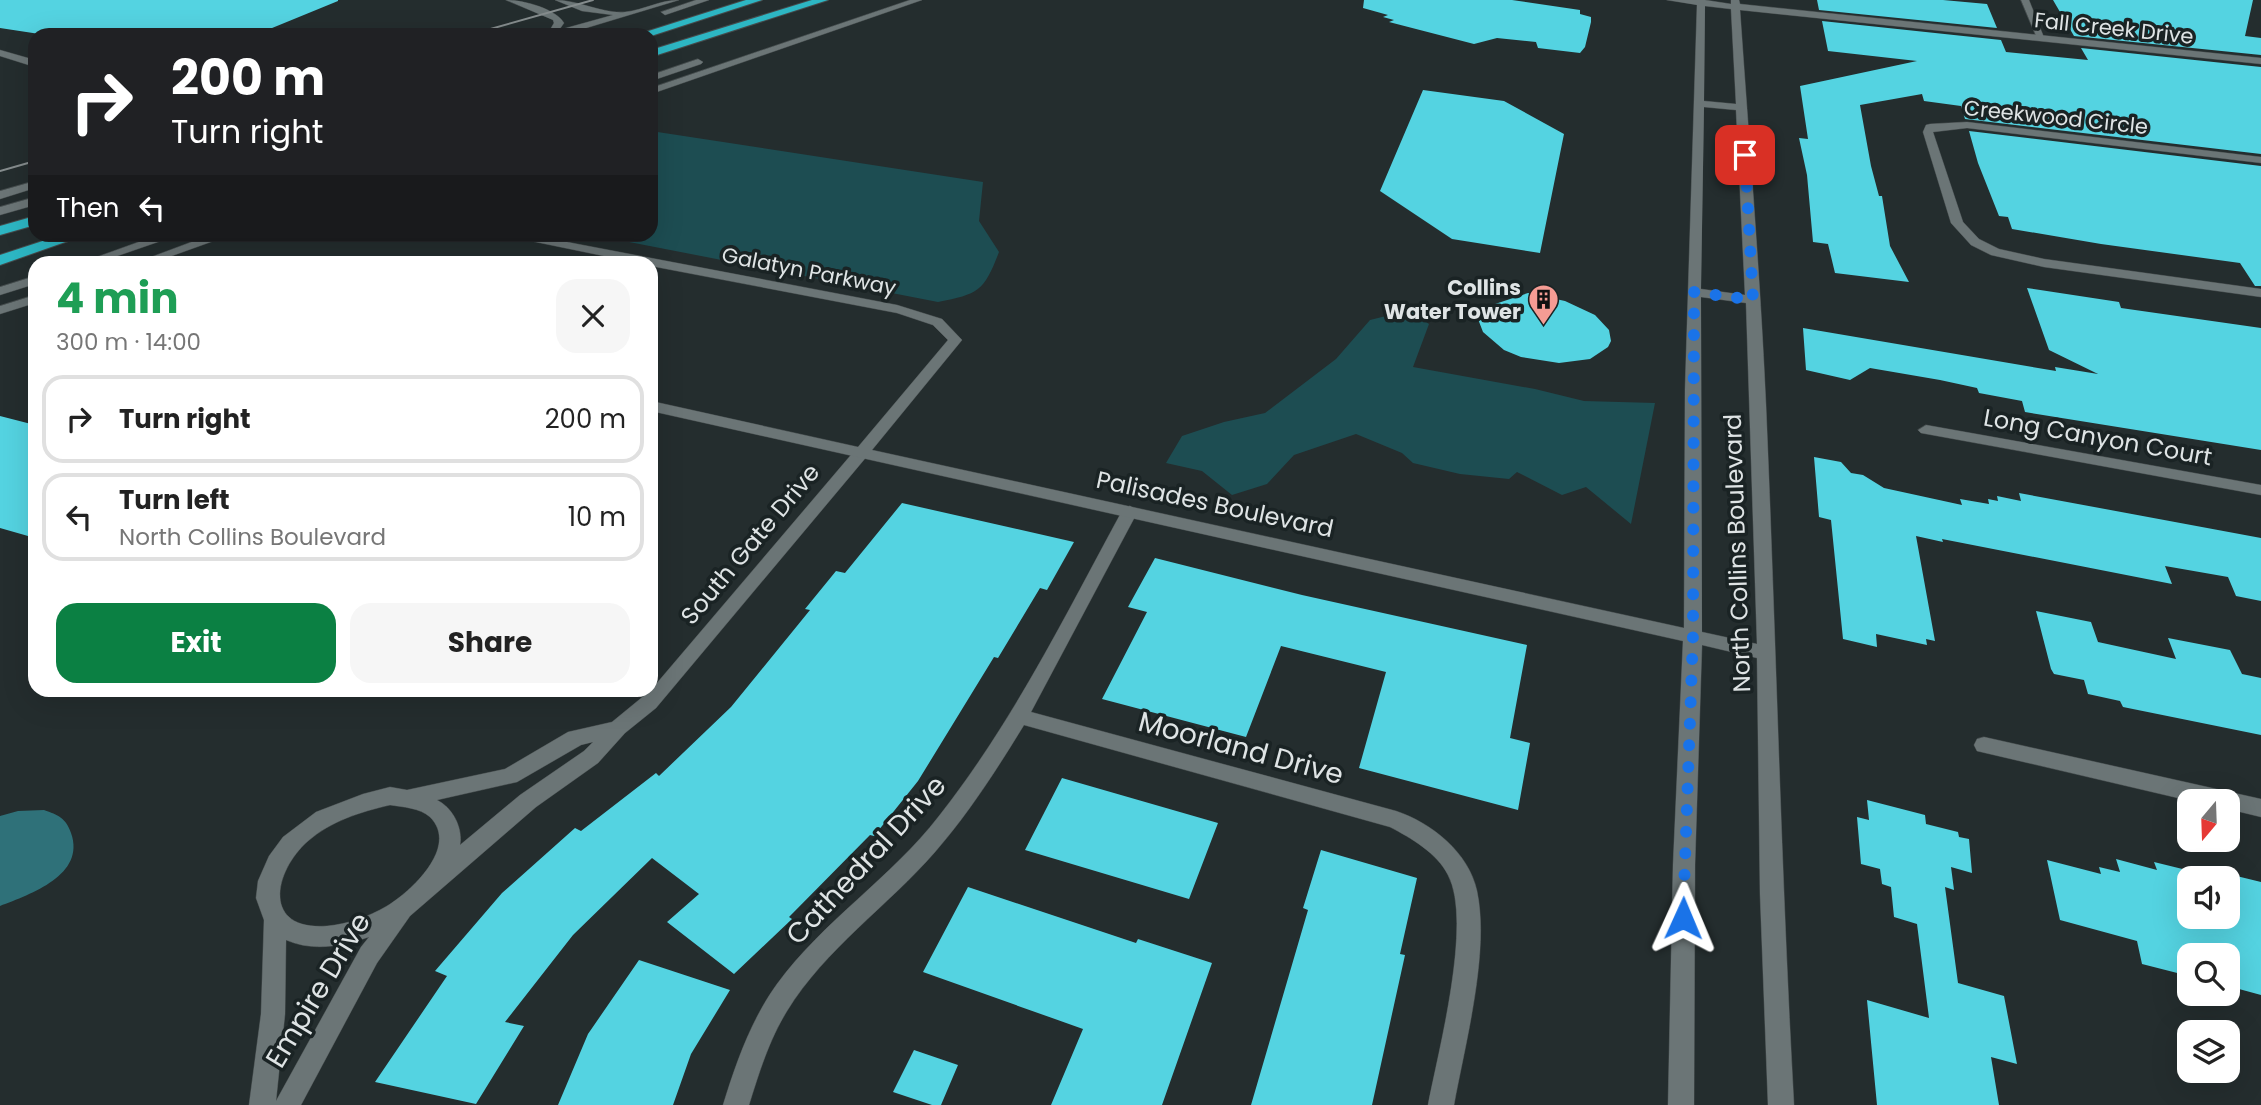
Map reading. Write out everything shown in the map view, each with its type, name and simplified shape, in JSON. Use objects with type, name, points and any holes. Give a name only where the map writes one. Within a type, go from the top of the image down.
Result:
[{"type":"highway","points":[[658,30],[757,0]]},
{"type":"highway","points":[[658,52],[823,0]]},
{"type":"highway","points":[[0,231],[28,222]]},
{"type":"highway","points":[[0,260],[56,242]]},
{"type":"street","points":[[510,0],[556,18],[559,23],[556,28]]},
{"type":"street","points":[[559,0],[585,9],[628,13]]},
{"type":"street","points":[[576,28],[675,0]]},
{"type":"street","points":[[612,28],[705,0]]},
{"type":"street","points":[[833,17],[885,0]]},
{"type":"street","points":[[658,89],[918,0]]},
{"type":"street","name":"Fall Creek Drive","points":[[1671,0],[1736,4],[2261,61]]},
{"type":"street","points":[[2025,0],[2042,38]]},
{"type":"street","name":"North Collins Boulevard","points":[[1681,1105],[1684,878],[1693,635],[1694,292],[1701,2]]},
{"type":"street","name":"North Collins Boulevard","points":[[1736,4],[1753,300],[1767,653],[1771,894],[1781,1105]]},
{"type":"street","points":[[0,53],[28,61]]},
{"type":"street","points":[[658,76],[703,60]]},
{"type":"street","points":[[0,63],[28,64]]},
{"type":"street","points":[[1698,103],[1743,108]]},
{"type":"street","name":"Creekwood Circle","points":[[2261,160],[1967,125],[1940,125],[1930,127],[1928,132],[1957,223],[1975,242],[1995,252],[2044,263],[2261,293]]},
{"type":"street","points":[[0,194],[28,186]]},
{"type":"street","points":[[0,211],[28,203]]},
{"type":"street","points":[[107,256],[150,242]]},
{"type":"street","points":[[162,256],[203,242]]},
{"type":"street","name":"Galatyn Parkway","points":[[545,242],[619,256]]},
{"type":"street","name":"Galatyn Parkway","points":[[658,263],[935,319],[950,331],[955,340],[862,452]]},
{"type":"street","points":[[0,292],[28,282]]},
{"type":"street","points":[[1694,292],[1753,300]]},
{"type":"street","points":[[0,310],[28,301]]},
{"type":"street","name":"Palisades Boulevard","points":[[658,408],[1767,653]]},
{"type":"street","name":"Long Canyon Court","points":[[1926,430],[2261,490]]},
{"type":"street","name":"South Gate Drive","points":[[658,692],[862,452]]},
{"type":"street","name":"Cathedral Drive","points":[[736,1105],[750,1056],[786,990],[834,937],[900,875],[945,825],[979,779],[1018,716],[1130,511]]},
{"type":"street","name":"South Gate Drive","points":[[433,881],[528,801],[591,757],[618,728],[654,697]]},
{"type":"street","name":"Moorland Drive","points":[[1018,716],[1396,820],[1419,832],[1441,850],[1460,873],[1469,902],[1469,940],[1440,1105]]},
{"type":"street","name":"South Gate Drive","points":[[412,797],[510,776],[575,738],[618,728]]},
{"type":"street","points":[[1984,745],[2261,808]]},
{"type":"street","points":[[390,796],[412,797],[439,810],[447,820],[450,834],[446,857],[433,881],[405,907],[382,921],[356,931],[331,936],[307,936],[288,931],[275,921],[267,905],[267,885],[275,864],[291,844],[320,820],[355,804],[390,796]]},
{"type":"street","name":"Empire Drive","points":[[287,1105],[369,955],[405,907]]},
{"type":"street","name":"Empire Drive","points":[[262,1105],[273,1014],[275,921]]},
{"type":"shaded area","points":[[658,132],[983,182],[979,221],[999,252],[989,275],[978,289],[938,302],[629,242],[658,242]]},
{"type":"shaded area","points":[[1410,310],[1429,324],[1413,367],[1535,389],[1584,401],[1655,403],[1631,524],[1586,487],[1562,495],[1517,472],[1509,479],[1460,474],[1413,463],[1402,453],[1356,434],[1294,455],[1267,484],[1232,495],[1202,471],[1166,463],[1182,436],[1224,422],[1265,413],[1336,359],[1370,320]]},
{"type":"shaded area","points":[[44,810],[67,824],[74,848],[71,860],[53,881],[0,906],[0,816],[18,811]]},
{"type":"building","points":[[0,0],[338,0],[272,28],[28,28],[28,32],[0,28]]},
{"type":"building","points":[[1364,0],[1512,0],[1580,10],[1580,14],[1591,17],[1591,22],[1585,47],[1580,53],[1538,48],[1536,42],[1497,38],[1474,44],[1389,22],[1394,20],[1383,17],[1388,15],[1363,8]]},
{"type":"building","points":[[1817,0],[1943,0],[1987,4],[1997,28],[1819,10]]},
{"type":"building","points":[[2053,0],[2253,0],[2245,36],[2261,38],[2261,55],[2074,36]]},
{"type":"building","points":[[1822,21],[2001,40],[2006,52],[2088,60],[2081,48],[2261,67],[2261,154],[1965,119],[1961,106],[1924,101],[1922,94],[1860,105],[1871,166],[1879,196],[1882,196],[1890,246],[1909,282],[1835,273],[1828,244],[1813,242],[1807,175],[1799,138],[1808,139],[1800,86],[1917,61],[1828,51]]},
{"type":"building","points":[[1423,90],[1504,101],[1564,134],[1540,253],[1452,239],[1380,191]]},
{"type":"building","points":[[1969,131],[2261,166],[2261,286],[2255,286],[2240,263],[2012,229],[2008,217],[1999,216],[1978,163]]},
{"type":"building","points":[[2027,288],[2119,302],[2121,308],[2261,328],[2261,450],[2025,412],[2022,401],[1979,393],[1977,388],[1940,380],[1870,368],[1850,380],[1806,370],[1803,328],[2056,371],[2055,367],[2098,374],[2049,350]]},
{"type":"building","name":"Collins Water Tower","points":[[1528,293],[1565,301],[1595,315],[1609,330],[1611,341],[1608,347],[1590,359],[1559,363],[1521,357],[1504,350],[1483,332],[1478,319],[1489,306]]},
{"type":"building","points":[[0,416],[28,423],[28,536],[0,528]]},
{"type":"building","points":[[1814,457],[1841,462],[1851,473],[1863,475],[1884,488],[1962,505],[1960,499],[1989,504],[1988,499],[1998,501],[1997,496],[2021,501],[2019,493],[2261,538],[2261,601],[2236,596],[2228,577],[2165,566],[2172,584],[1916,536],[1935,641],[1926,639],[1927,645],[1876,634],[1877,647],[1843,639],[1831,520],[1819,517]]},
{"type":"building","points":[[902,503],[1074,542],[1047,590],[1040,588],[998,658],[994,657],[918,781],[874,836],[870,835],[789,917],[792,919],[734,974],[667,922],[699,894],[652,858],[573,935],[505,1022],[524,1026],[476,1104],[375,1082],[447,976],[435,971],[502,893],[575,828],[581,831],[656,773],[659,776],[731,707],[810,610],[805,609],[836,571],[845,573]]},
{"type":"building","points":[[1155,558],[1302,595],[1527,645],[1510,738],[1530,743],[1518,810],[1359,768],[1386,672],[1281,646],[1246,737],[1102,699],[1147,612],[1128,607]]},
{"type":"building","points":[[2036,611],[2091,622],[2098,642],[2176,659],[2168,638],[2230,650],[2242,674],[2261,678],[2261,735],[2123,707],[2120,701],[2088,694],[2084,680],[2054,674]]},
{"type":"building","points":[[1062,778],[1218,823],[1189,899],[1025,850]]},
{"type":"building","points":[[1867,800],[1925,815],[1926,824],[1958,832],[1959,837],[1969,839],[1972,873],[1951,867],[1954,890],[1945,887],[1958,983],[2004,996],[2017,1064],[1991,1057],[1999,1105],[1877,1105],[1867,1000],[1929,1018],[1917,924],[1894,917],[1891,887],[1882,884],[1880,869],[1861,864],[1857,817],[1869,820]]},
{"type":"building","points":[[1321,850],[1417,878],[1400,954],[1405,955],[1372,1105],[1251,1105],[1308,910],[1303,908]]},
{"type":"building","points":[[2116,859],[2157,870],[2154,862],[2177,868],[2177,929],[2240,929],[2240,877],[2261,882],[2261,995],[2240,989],[2240,943],[2177,943],[2177,973],[2142,964],[2137,941],[2060,920],[2047,860],[2101,874],[2099,867],[2120,872]]},
{"type":"building","points":[[968,887],[1136,943],[1138,939],[1212,963],[1162,1105],[1051,1105],[1083,1029],[923,972]]},
{"type":"building","points":[[639,960],[730,990],[691,1054],[673,1105],[558,1105],[588,1034]]},
{"type":"building","points":[[914,1050],[958,1065],[941,1105],[932,1105],[893,1092]]},
{"type":"tram line","points":[[494,28],[593,0]]},
{"type":"tram line","points":[[0,171],[28,163]]},
{"type":"place","name":"Collins Water Tower","points":[[1544,326]]},
{"type":"route","points":[[1683,918],[1693,635],[1694,292],[1753,300],[1745,155]]}]
